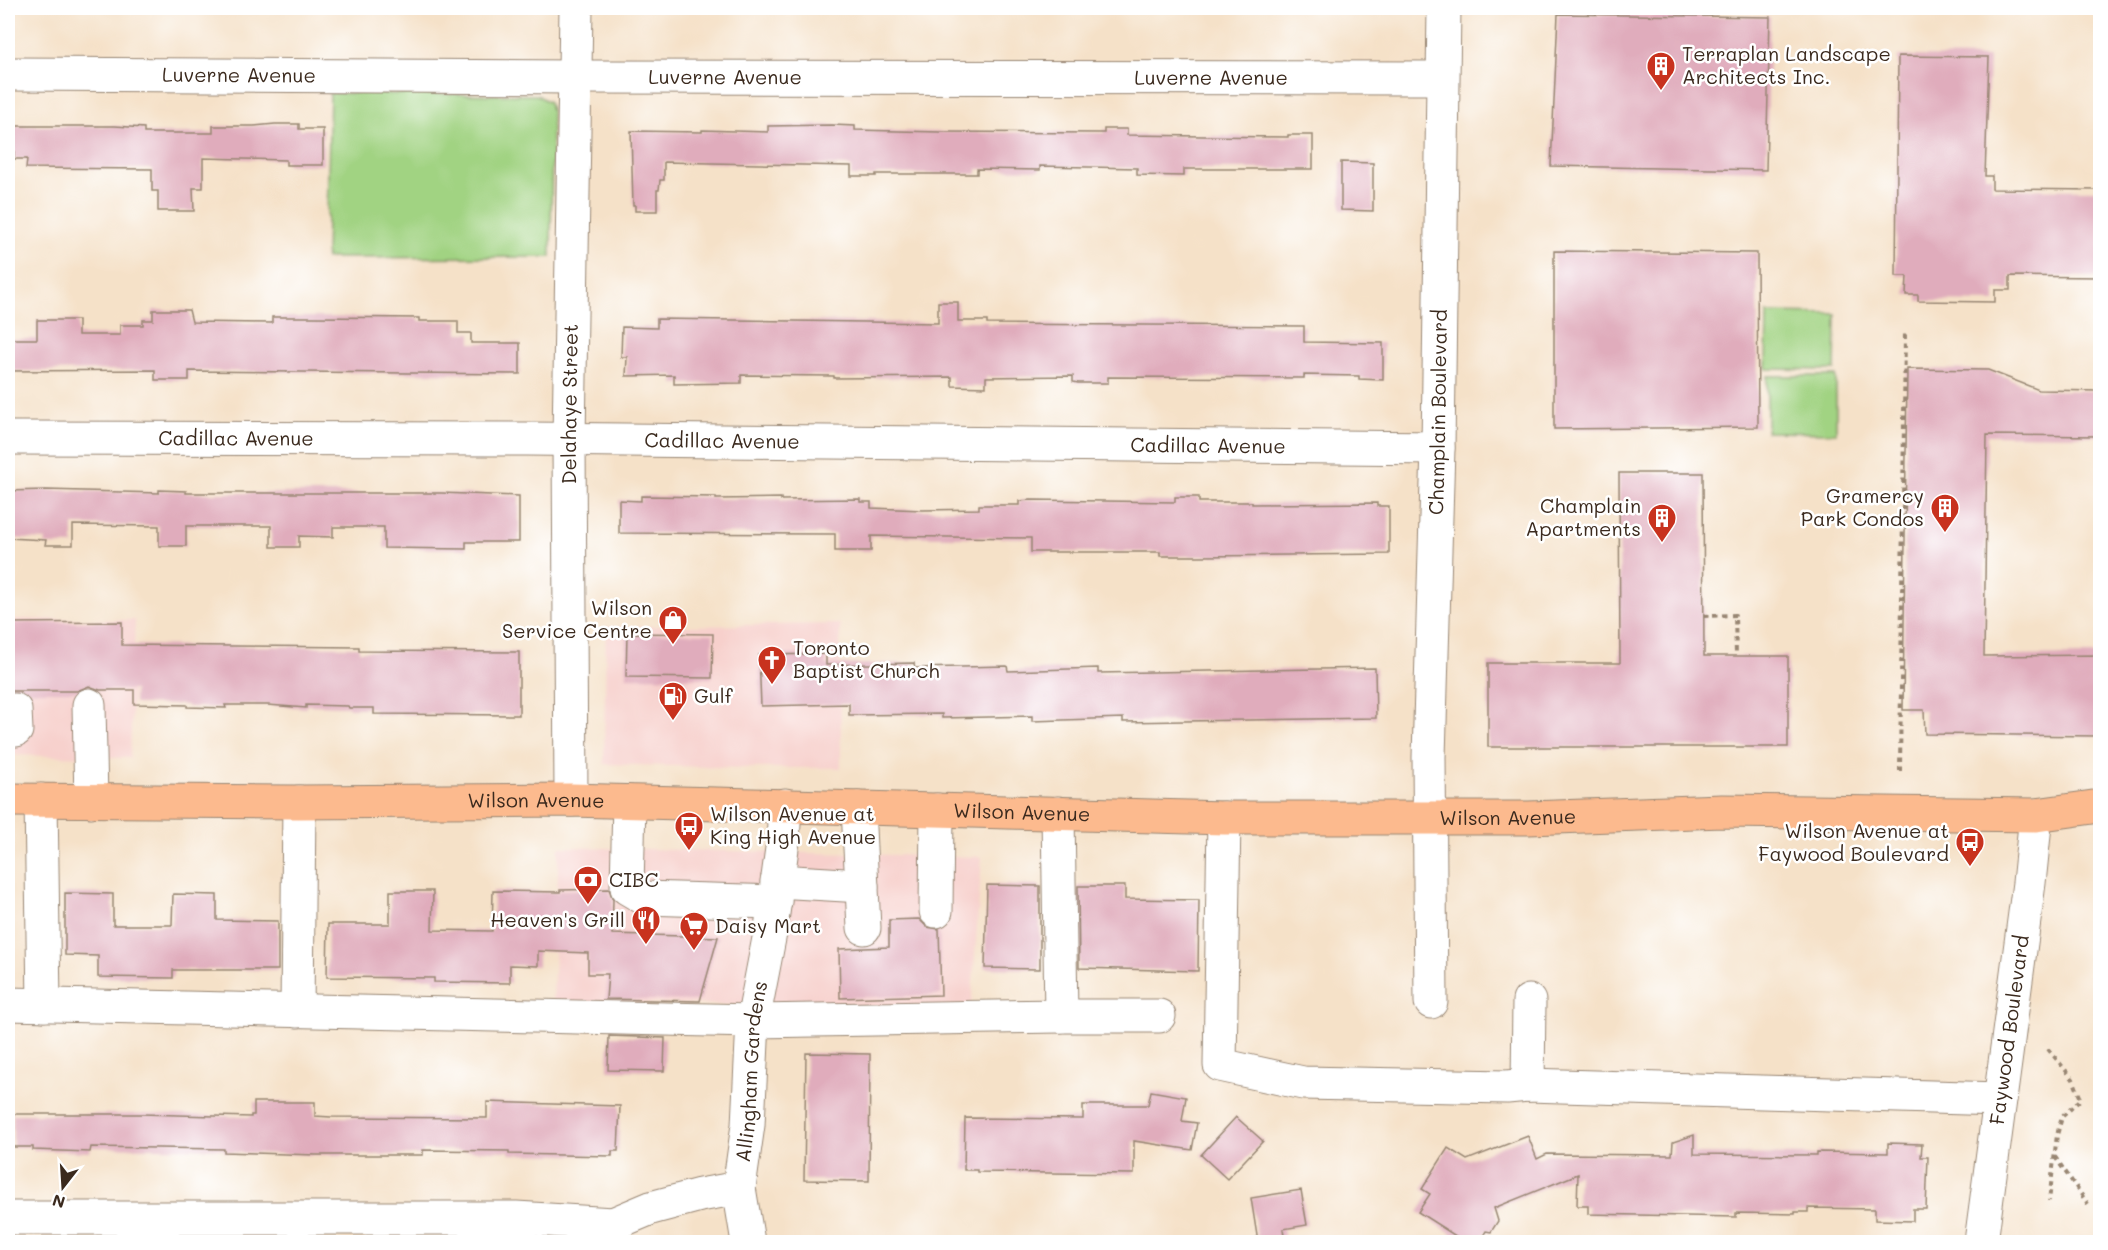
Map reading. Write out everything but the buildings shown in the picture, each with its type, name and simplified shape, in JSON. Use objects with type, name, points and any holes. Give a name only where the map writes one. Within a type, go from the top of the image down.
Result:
[{"type":"main road","name":"Wilson Avenue","points":[[8,800],[299,802],[571,800],[1224,818],[1529,818],[1722,811],[2036,815],[2100,806]]},
{"type":"main road","name":"Wilson Avenue","points":[[2036,815],[2100,827]]},
{"type":"street","name":"Delahaye Street","points":[[571,800],[568,439],[576,8]]},
{"type":"street","name":"Champlain Boulevard","points":[[1431,1002],[1429,758],[1438,448],[1444,8]]},
{"type":"street","name":"Luverne Avenue","points":[[8,74],[1442,78]]},
{"type":"street","name":"Cadillac Avenue","points":[[8,438],[568,439],[1438,448]]},
{"type":"street","points":[[89,705],[91,801]]},
{"type":"street","points":[[41,800],[44,1005]]},
{"type":"street","points":[[297,1011],[299,802]]},
{"type":"street","points":[[629,802],[627,888],[644,898],[862,886]]},
{"type":"street","name":"Allingham Gardens","points":[[609,1233],[651,1208],[700,1195],[739,1188],[748,1125],[753,1021],[776,892],[785,805]]},
{"type":"street","points":[[858,808],[864,928]]},
{"type":"street","points":[[936,911],[937,810]]},
{"type":"street","points":[[1058,813],[1061,1016]]},
{"type":"street","name":"Faywood Boulevard","points":[[1981,1242],[2036,815]]},
{"type":"street","points":[[1224,818],[1220,1065],[1303,1083],[1507,1087],[1528,1085],[2000,1099]]},
{"type":"street","points":[[1528,1085],[1529,1001]]},
{"type":"street","points":[[8,1004],[753,1021],[1159,1016]]},
{"type":"street","points":[[739,1188],[748,1242]]},
{"type":"street","points":[[8,1218],[516,1218],[609,1233]]},
{"type":"path","points":[[1900,771],[1905,331]]},
{"type":"path","points":[[1704,616],[1736,615],[1736,656]]},
{"type":"path","points":[[2048,1049],[2073,1079],[2081,1099],[2062,1117],[2057,1134],[2049,1201]]},
{"type":"path","points":[[2054,1157],[2088,1204]]},
{"type":"shaded area","points":[[8,619],[135,620],[130,758],[8,755]]},
{"type":"shaded area","points":[[840,624],[841,768],[604,764],[606,627]]},
{"type":"shaded area","points":[[559,847],[982,857],[971,1009],[553,1002]]},
{"type":"green space","points":[[330,93],[537,95],[549,102],[552,114],[551,257],[326,258]]},
{"type":"green space","points":[[1767,313],[1836,314],[1835,370],[1766,369]]},
{"type":"green space","points":[[1767,376],[1836,376],[1836,433],[1767,432]]},
{"type":"place","name":"Terraplan Landscape Architects Inc.","points":[[1661,92]]},
{"type":"place","name":"Gramercy Park Condos","points":[[1945,534]]},
{"type":"place","name":"Champlain Apartments","points":[[1662,544]]},
{"type":"place","name":"Wilson Service Centre","points":[[673,646]]},
{"type":"place","name":"Toronto Baptist Church","points":[[772,686]]},
{"type":"place","name":"Gulf","points":[[673,722]]},
{"type":"place","name":"Wilson Avenue at King High Avenue","points":[[689,852]]},
{"type":"place","name":"Wilson Avenue at Faywood Boulevard","points":[[1970,868]]},
{"type":"place","name":"CIBC","points":[[588,906]]},
{"type":"place","name":"Heaven's Grill","points":[[646,946]]},
{"type":"place","name":"Daisy Mart","points":[[694,952]]}]
